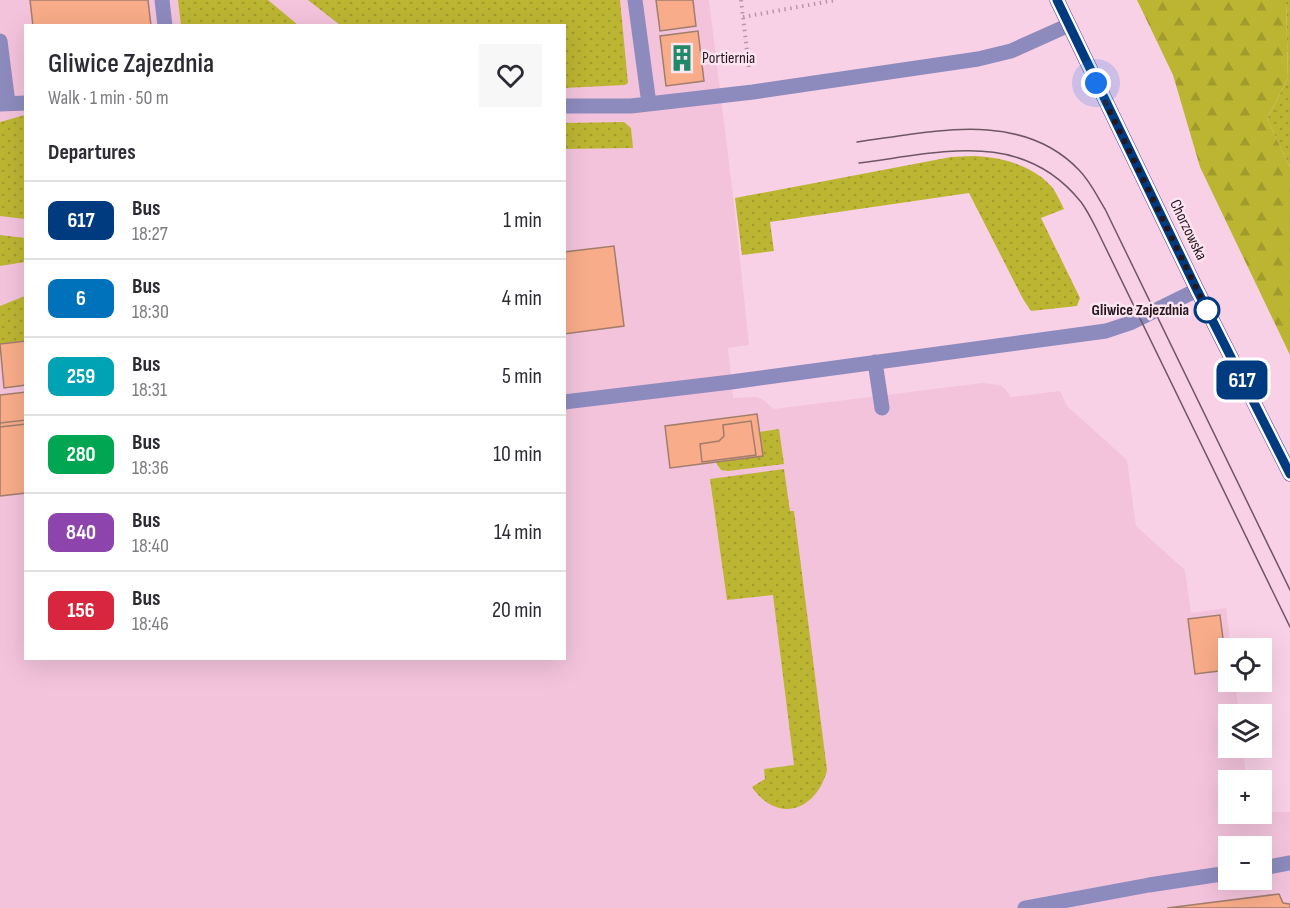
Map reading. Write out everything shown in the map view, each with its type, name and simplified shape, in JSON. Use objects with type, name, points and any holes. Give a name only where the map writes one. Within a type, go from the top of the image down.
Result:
[{"type":"main road","name":"Chorzowska","points":[[1057,0],[1197,290],[1290,474]]},
{"type":"lane","points":[[162,0],[165,24]]},
{"type":"lane","points":[[636,0],[649,104]]},
{"type":"lane","points":[[566,106],[649,104],[753,92],[1000,56],[1069,25]]},
{"type":"lane","points":[[0,41],[4,103],[24,103]]},
{"type":"lane","points":[[566,402],[1118,328],[1197,290]]},
{"type":"lane","points":[[875,362],[882,408]]},
{"type":"lane","points":[[1272,866],[1290,863]]},
{"type":"lane","points":[[1025,908],[1218,875]]},
{"type":"path","points":[[741,0],[753,92]]},
{"type":"path","points":[[743,17],[836,0]]},
{"type":"shaded area","points":[[0,0],[709,0],[749,345],[728,348],[733,398],[756,397],[774,409],[982,383],[1000,385],[1011,397],[1060,391],[1067,406],[1127,460],[1136,526],[1185,570],[1191,613],[1226,608],[1230,638],[1218,638],[1218,692],[1236,692],[1238,704],[1218,704],[1218,758],[1244,758],[1245,770],[1218,770],[1218,824],[1272,824],[1272,812],[1290,812],[1290,908],[0,908]]},
{"type":"green space","points":[[178,0],[268,0],[297,24],[181,24]]},
{"type":"green space","points":[[308,0],[620,0],[628,83],[566,88],[566,24],[339,24]]},
{"type":"green space","points":[[1137,0],[1286,0],[1288,78],[1267,119],[1290,167],[1290,355],[1200,167],[1173,75]]},
{"type":"green space","points":[[1286,0],[1290,0],[1290,167],[1267,119],[1288,78]]},
{"type":"green space","points":[[24,116],[24,219],[0,216],[0,122]]},
{"type":"green space","points":[[624,122],[631,128],[633,148],[566,149],[566,123]]},
{"type":"green space","points":[[973,156],[1005,160],[1016,164],[1036,173],[1052,187],[1064,209],[1041,218],[1080,298],[1077,306],[1031,311],[969,193],[770,222],[774,251],[742,255],[735,198],[951,157]]},
{"type":"green space","points":[[0,235],[24,238],[24,262],[0,266]]},
{"type":"green space","points":[[24,296],[24,341],[0,344],[0,306]]},
{"type":"green space","points":[[779,429],[784,464],[728,471],[721,470],[715,461],[753,433]]},
{"type":"green space","points":[[784,469],[790,511],[794,511],[827,770],[815,795],[796,808],[785,809],[773,806],[762,799],[752,787],[765,779],[764,769],[794,765],[773,595],[727,600],[710,479]]},
{"type":"building","points":[[30,0],[148,0],[151,24],[33,24]]},
{"type":"building","points":[[656,0],[693,0],[696,26],[660,31]]},
{"type":"building","name":"Portiernia","points":[[698,31],[704,81],[666,86],[660,36]]},
{"type":"building","points":[[614,246],[624,326],[566,334],[566,252]]},
{"type":"building","points":[[24,341],[24,385],[4,388],[0,344]]},
{"type":"building","points":[[24,392],[24,424],[0,427],[0,395]]},
{"type":"building","points":[[757,414],[763,456],[670,468],[665,426]]},
{"type":"building","points":[[24,420],[24,493],[0,496],[0,423]]},
{"type":"building","points":[[751,421],[756,455],[702,462],[700,444],[719,441],[724,436],[723,425]]},
{"type":"building","points":[[1220,615],[1223,638],[1218,638],[1218,671],[1195,674],[1188,619]]},
{"type":"building","points":[[1279,894],[1283,903],[1290,904],[1290,908],[1167,908]]},
{"type":"tram line","points":[[857,142],[944,130],[974,129],[1003,132],[1030,138],[1056,151],[1079,170],[1105,209],[1290,590]]},
{"type":"tram line","points":[[859,163],[949,151],[978,151],[1006,155],[1033,163],[1058,179],[1081,202],[1097,230],[1290,627]]},
{"type":"bus line","name":"617","points":[[1057,0],[1197,290],[1290,474]]},
{"type":"place","name":"Portiernia","points":[[682,58]]},
{"type":"place","name":"Gliwice Zajezdnia","points":[[1207,310]]},
{"type":"route","points":[[1096,83],[1207,310]]}]
